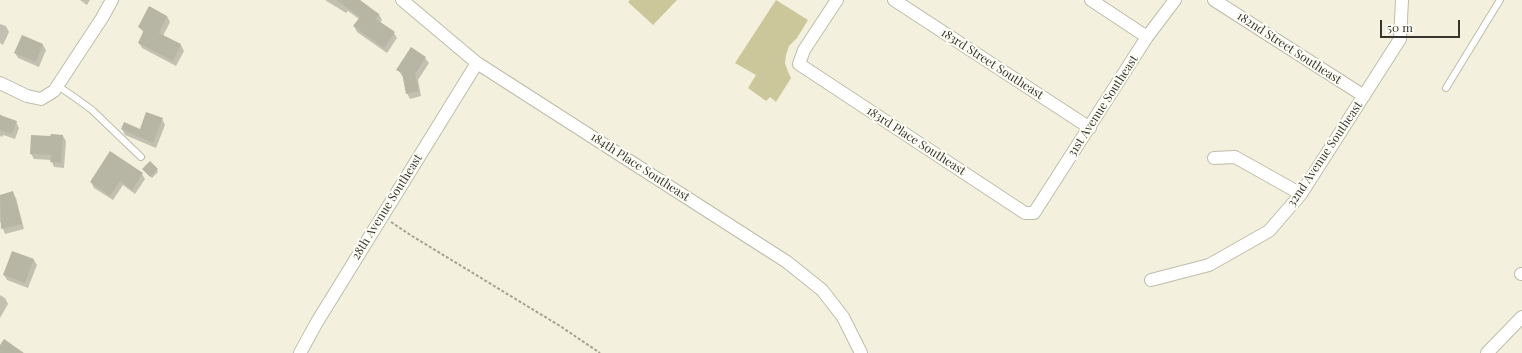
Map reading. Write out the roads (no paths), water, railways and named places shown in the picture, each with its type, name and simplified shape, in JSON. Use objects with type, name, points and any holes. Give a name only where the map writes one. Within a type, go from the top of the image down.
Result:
[{"type":"street","points":[[0,83],[27,96],[41,99],[54,91],[102,18],[112,0]]},
{"type":"street","name":"184th Place Southeast","points":[[402,0],[477,63],[787,262],[822,290],[843,317],[861,352]]},
{"type":"street","name":"183rd Place Southeast","points":[[837,0],[804,50],[799,64],[1025,213],[1034,213]]},
{"type":"street","name":"183rd Street Southeast","points":[[894,0],[1090,128]]},
{"type":"street","points":[[1091,0],[1147,37]]},
{"type":"street","name":"31st Avenue Southeast","points":[[1034,213],[1090,128],[1147,37],[1175,0]]},
{"type":"street","name":"182nd Street Southeast","points":[[1214,0],[1364,96]]},
{"type":"street","name":"32nd Avenue Southeast","points":[[1151,280],[1209,265],[1269,231],[1301,194],[1400,39],[1402,0]]},
{"type":"street","name":"28th Avenue Southeast","points":[[300,353],[317,322],[477,63]]},
{"type":"street","points":[[1214,158],[1235,157],[1301,194]]},
{"type":"street","points":[[1486,353],[1522,317]]},
{"type":"lane","points":[[1446,88],[1500,0]]},
{"type":"lane","points":[[58,86],[87,106],[141,157]]}]
